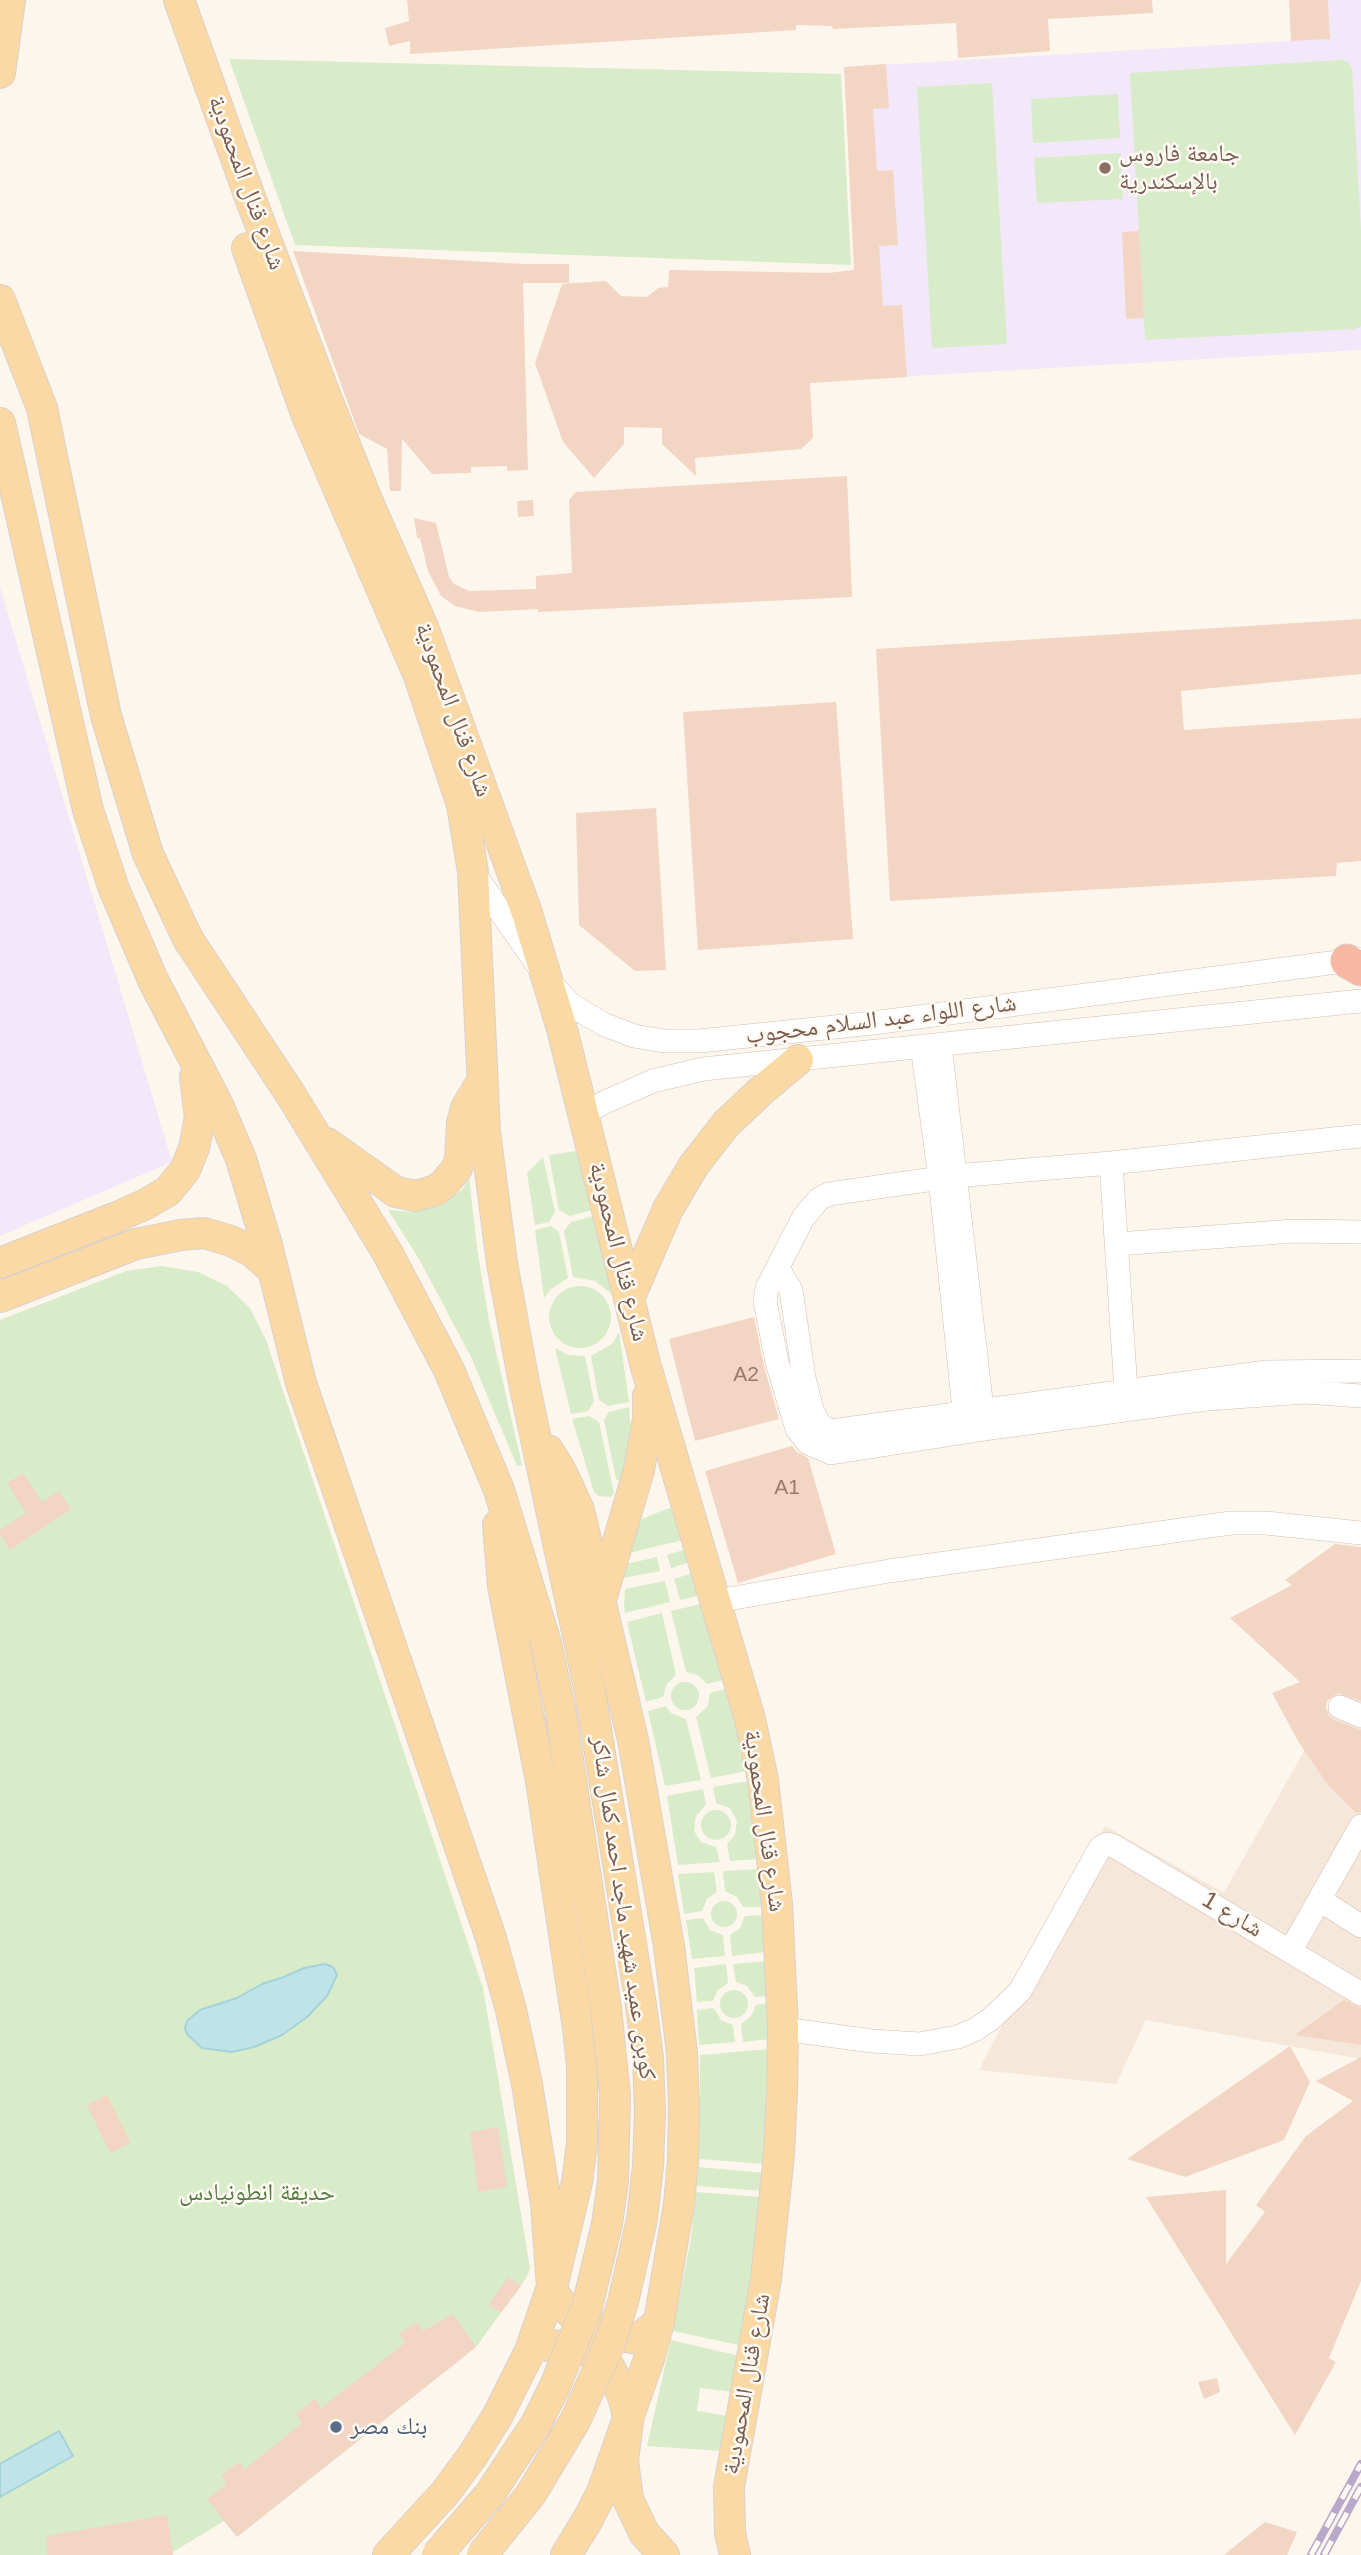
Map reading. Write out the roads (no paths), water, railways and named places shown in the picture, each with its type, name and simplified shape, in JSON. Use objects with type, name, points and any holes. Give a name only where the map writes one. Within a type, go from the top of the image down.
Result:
[{"type":"main road","points":[[0,73],[10,0]]},
{"type":"main road","name":"شارع قنال المحمودية","points":[[159,0],[307,416],[419,676],[462,805],[473,872],[482,1082]]},
{"type":"main road","name":"شارع قنال المحمودية","points":[[180,0],[251,200],[324,392],[423,627],[527,913],[548,980],[646,1367],[750,1719],[763,1780],[777,1904],[783,2029],[779,2154],[767,2267],[729,2487],[728,2510],[735,2555]]},
{"type":"main road","points":[[0,300],[42,408],[106,716],[148,854],[188,939],[291,1095],[387,1252],[449,1370],[499,1490],[502,1586],[541,1781],[573,1988],[582,2066],[582,2144],[577,2182],[552,2287],[530,2351],[498,2415],[445,2494],[388,2555]]},
{"type":"main road","points":[[0,423],[88,810],[114,889],[138,946],[218,1105],[240,1159],[267,1245],[309,1406],[491,1938],[508,1998],[527,2084],[546,2204],[552,2287],[557,2299],[576,2318],[618,2335],[631,2338],[642,2336],[659,2322]]},
{"type":"main road","points":[[0,1263],[117,1217],[168,1191],[185,1170],[194,1148],[200,1118],[190,1049]]},
{"type":"main road","points":[[629,1299],[668,1209],[694,1165],[726,1124],[797,1060]]},
{"type":"main road","points":[[312,1133],[396,1192],[416,1196],[426,1194],[444,1184],[457,1168],[466,1108],[482,1082]]},
{"type":"main road","name":"كوبرى عميد شهيد ماجد احمد كمال شاكر","points":[[482,1082],[485,1132],[502,1264],[521,1371],[590,1692],[641,2005],[648,2058],[650,2112],[648,2166],[640,2230],[610,2343],[575,2421],[531,2494],[482,2555]]},
{"type":"main road","points":[[0,1297],[136,1244],[181,1235],[204,1233],[231,1241],[253,1252],[272,1269]]},
{"type":"main road","points":[[601,1600],[644,1445],[648,1406],[646,1367]]},
{"type":"main road","points":[[536,1435],[561,1471],[579,1510],[619,1671],[647,1808],[669,1946],[682,2053],[683,2161],[673,2246],[659,2322],[650,2356],[602,2492],[566,2555]]},
{"type":"main road","name":"كوبرى عميد شهيد ماجد احمد كمال شاكر","points":[[437,2555],[489,2495],[536,2424],[560,2375],[587,2307],[607,2224],[614,2170],[615,2095],[606,2008],[560,1708],[545,1643],[499,1490]]},
{"type":"main road","points":[[530,2351],[543,2346],[572,2345],[599,2357],[610,2368],[626,2407],[628,2421],[623,2461],[628,2499],[644,2533],[664,2555]]},
{"type":"street","name":"شارع اللواء عبد السلام محجوب","points":[[473,872],[548,980],[571,1005],[603,1024],[634,1036],[664,1041],[700,1041],[873,1023],[1356,963]]},
{"type":"street","name":"شارع اللواء عبد السلام محجوب","points":[[583,1115],[629,1090],[678,1074],[1361,1001]]},
{"type":"street","points":[[931,1045],[974,1422]]},
{"type":"street","points":[[1361,1136],[1111,1163],[947,1177],[829,1194],[819,1199],[803,1218],[767,1288],[765,1301],[778,1362],[797,1429],[808,1443],[1127,1400],[1267,1372],[1361,1371]]},
{"type":"street","points":[[1111,1163],[1127,1400]]},
{"type":"street","points":[[1118,1244],[1294,1231],[1361,1232]]},
{"type":"street","points":[[1127,1400],[1278,1393],[1361,1396]]},
{"type":"street","points":[[716,1601],[889,1571],[1231,1523],[1266,1523],[1361,1533]]},
{"type":"street","points":[[1291,1950],[1320,1900],[1355,1850],[1361,1826]]},
{"type":"street","name":"شارع 1","points":[[783,2029],[872,2041],[919,2044],[958,2037],[976,2029],[1000,2012],[1020,1991],[1100,1847],[1107,1844],[1291,1950],[1361,1994]]},
{"type":"street","points":[[1320,1900],[1361,1926]]},
{"type":"water","points":[[325,1964],[333,1967],[337,1975],[327,1996],[307,2017],[282,2035],[254,2047],[232,2052],[202,2048],[185,2029],[187,2021],[200,2010],[237,1998],[262,1984],[304,1968]]},
{"type":"water","points":[[59,2431],[73,2456],[0,2497],[0,2464]]},
{"type":"railway","points":[[1311,2555],[1361,2464]]},
{"type":"railway","points":[[1324,2555],[1361,2487]]},
{"type":"place","name":"جامعة فاروس بالإسكندرية","points":[[1105,168]]},
{"type":"place","name":"بنك مصر","points":[[336,2427]]},
{"type":"park label","name":"حديقة انطونيادس","points":[[257,2193]]}]
